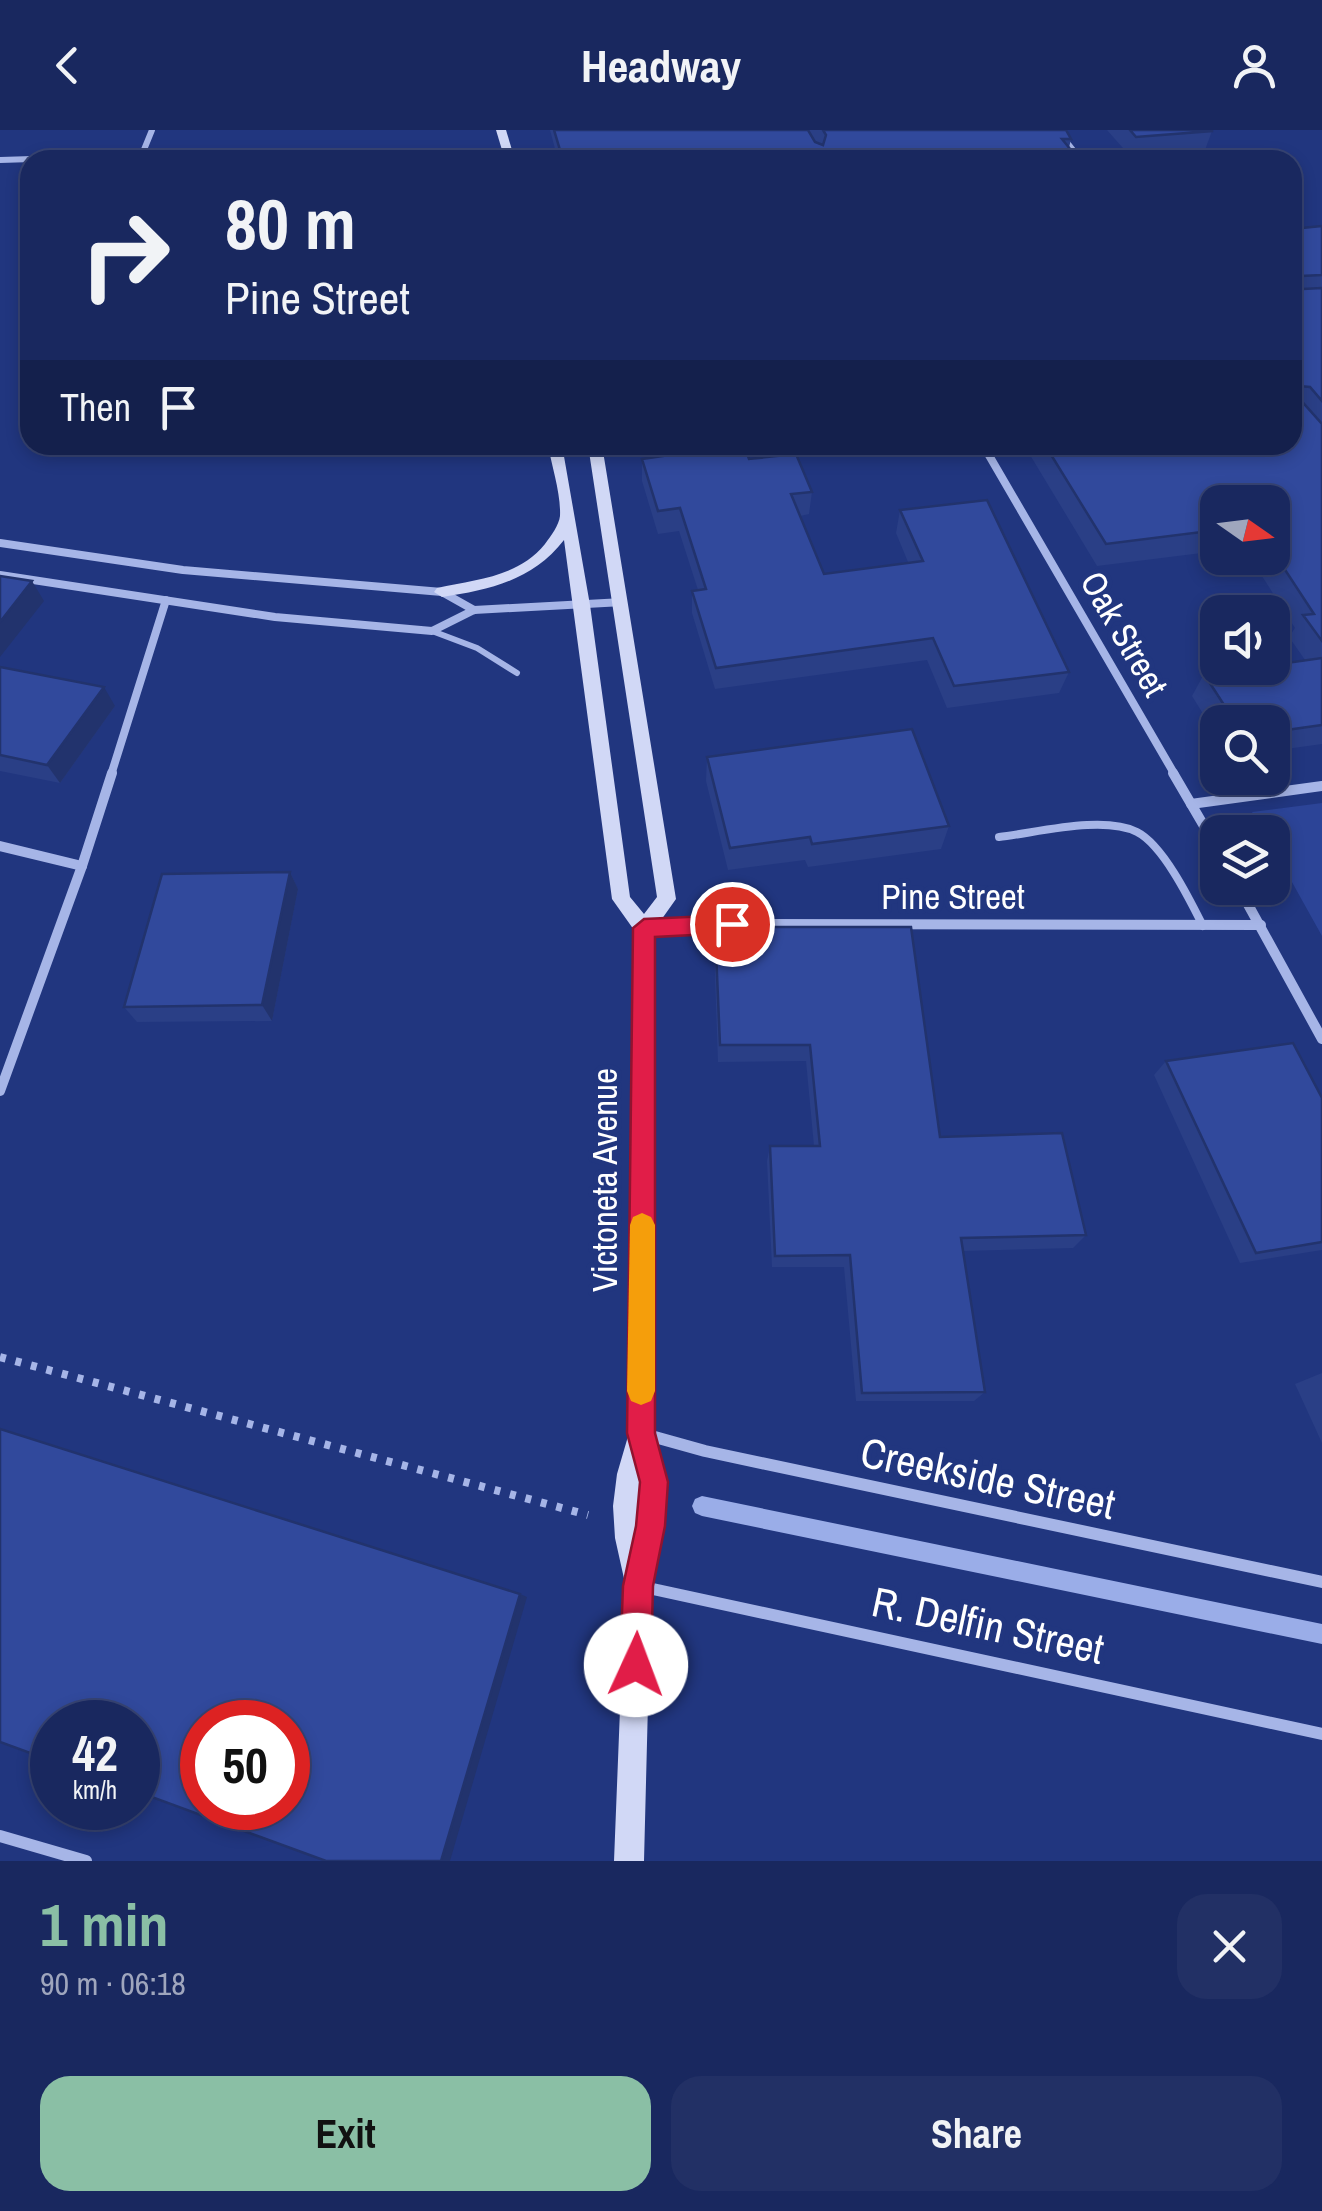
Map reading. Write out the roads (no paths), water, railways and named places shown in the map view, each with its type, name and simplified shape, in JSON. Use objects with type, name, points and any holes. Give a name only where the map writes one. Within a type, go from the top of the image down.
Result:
[{"type":"main road","points":[[557,455],[582,605],[621,899],[644,928]]},
{"type":"main road","name":"Victoneta Avenue","points":[[598,455],[667,899],[644,928],[641,1433],[654,1482],[651,1526],[638,1586],[628,1861]]},
{"type":"main road","points":[[442,592],[488,586],[528,569],[556,546],[568,518]]},
{"type":"main road","name":"Victoneta Avenue","points":[[638,1586],[624,1524],[626,1478],[641,1433]]},
{"type":"street","points":[[1056,130],[1073,150]]},
{"type":"street","name":"Oak Street","points":[[989,455],[1200,819]]},
{"type":"street","points":[[0,544],[183,570],[442,592],[474,610]]},
{"type":"street","points":[[0,576],[275,617],[432,631],[474,610],[623,602]]},
{"type":"street","points":[[0,1091],[82,866],[166,600]]},
{"type":"street","points":[[1191,804],[1322,786]]},
{"type":"street","points":[[0,846],[82,866]]},
{"type":"street","points":[[1249,905],[1322,1039]]},
{"type":"street","name":"Pine Street","points":[[644,928],[732,924],[1261,925]]},
{"type":"street","name":"Creekside Street","points":[[641,1433],[705,1451],[1322,1582]]},
{"type":"street","name":"R. Delfin Street","points":[[638,1586],[1322,1734]]},
{"type":"street","points":[[0,1836],[86,1861]]},
{"type":"lane","points":[[432,631],[470,642],[517,673]]},
{"type":"lane","points":[[998,837],[1115,826],[1140,833],[1188,894],[1203,926]]},
{"type":"waterway","points":[[702,1506],[1322,1634]]}]
